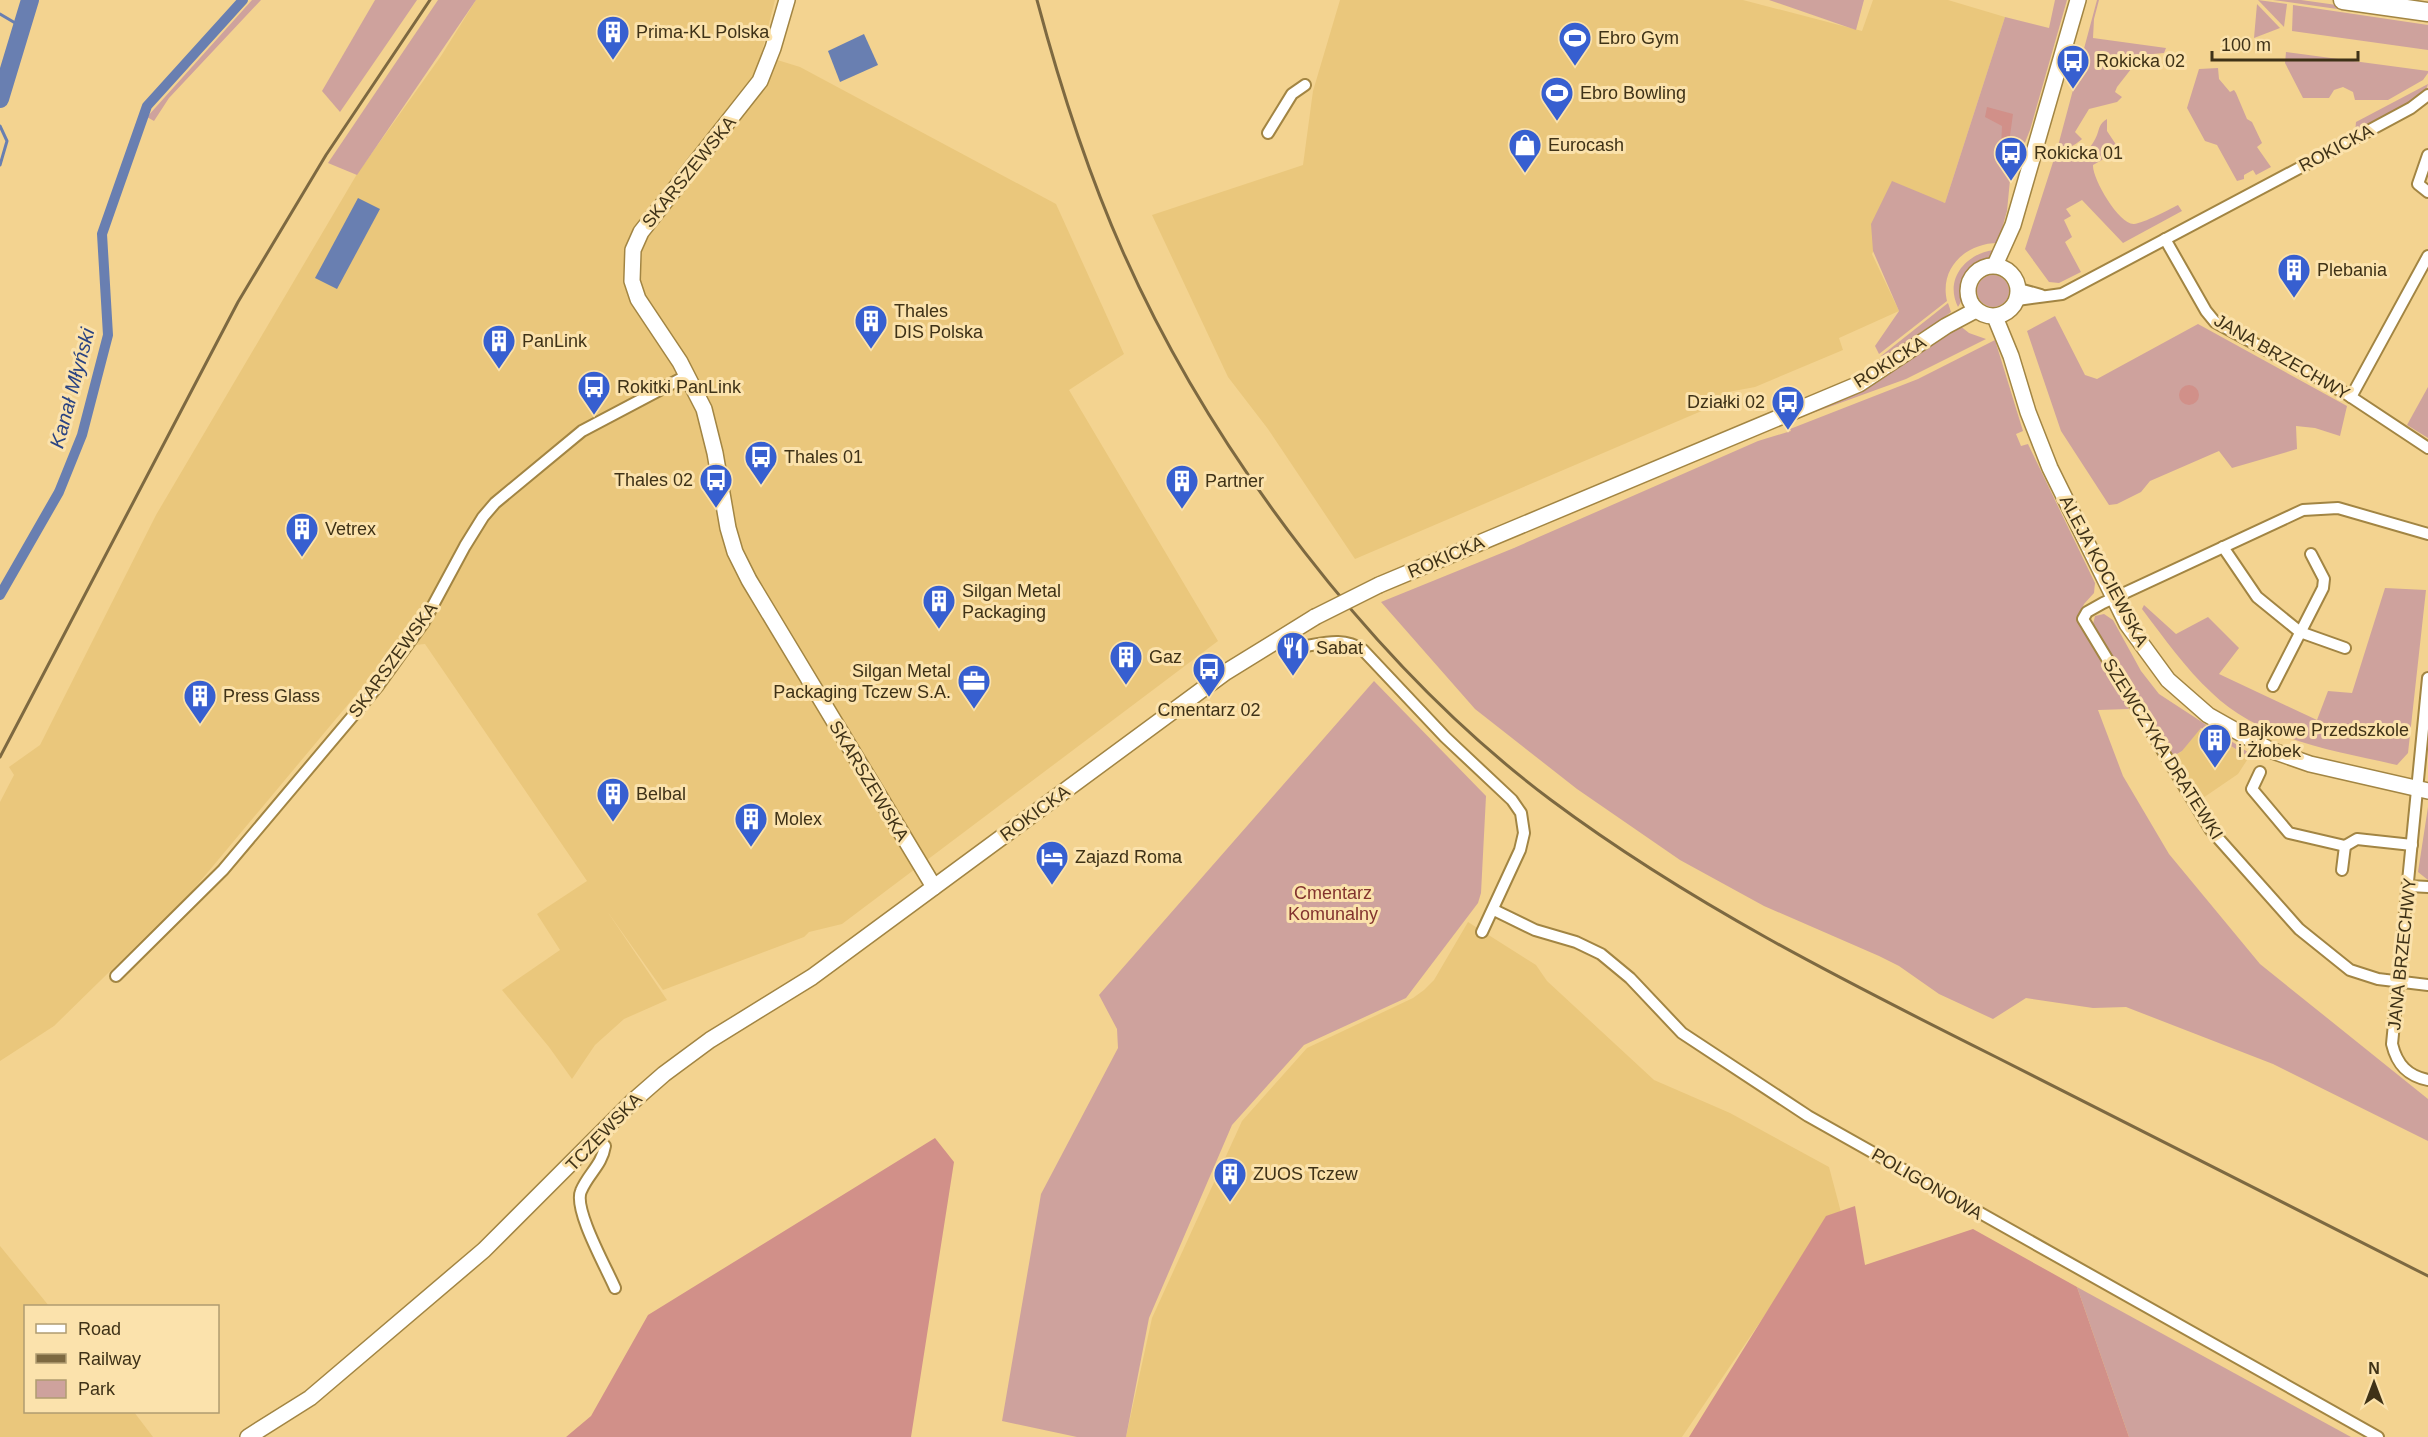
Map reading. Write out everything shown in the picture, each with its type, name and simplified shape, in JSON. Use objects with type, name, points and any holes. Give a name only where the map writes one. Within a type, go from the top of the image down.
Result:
[{"type":"main road","points":[[2343,0],[2428,12]]},
{"type":"street","name":"SKARSZEWSKA","points":[[787,0],[773,48],[760,81],[641,232],[633,250],[632,281],[638,299],[688,375],[710,429],[728,528],[738,558],[934,887]]},
{"type":"street","points":[[2002,268],[2015,237],[2013,225],[2078,0]]},
{"type":"street","points":[[1268,133],[1292,94],[1305,85]]},
{"type":"street","name":"ROKICKA","points":[[2018,294],[2050,297],[2062,294],[2391,119],[2428,95]]},
{"type":"street","points":[[2428,155],[2418,184],[2428,192]]},
{"type":"street","name":"JANA BRZECHWY","points":[[2165,239],[2206,311],[2215,322],[2351,397],[2428,448]]},
{"type":"street","points":[[2351,397],[2428,256]]},
{"type":"street","points":[[1987,266],[2002,268],[2017,281],[2018,294],[2001,315],[1973,305],[1969,283],[1973,276],[1987,266]]},
{"type":"street","name":"ROKICKA","points":[[981,852],[1226,672],[1315,617],[1379,585],[1859,384],[1946,326],[1973,305]]},
{"type":"street","name":"ALEJA KOCIEWSKA","points":[[2001,315],[2028,412],[2050,468],[2140,644],[2168,680],[2182,695],[2228,729],[2270,750],[2310,764],[2423,790]]},
{"type":"street","name":"SKARSZEWSKA","points":[[116,976],[223,870],[378,686],[424,622],[471,537],[495,503],[582,431],[688,375]]},
{"type":"street","name":"SZEWCZYKA DRATEWKI","points":[[2428,534],[2338,508],[2296,512],[2114,597],[2084,616],[2084,623],[2210,829],[2299,929],[2321,949],[2350,970],[2369,976],[2428,985]]},
{"type":"street","points":[[2223,547],[2257,597],[2300,632],[2345,648]]},
{"type":"street","points":[[2273,686],[2323,588],[2324,579],[2311,554]]},
{"type":"street","points":[[1285,635],[1299,647],[1337,641],[1353,644],[1363,650],[1445,737],[1512,800],[1521,813],[1524,833],[1520,850],[1482,932]]},
{"type":"street","name":"JANA BRZECHWY","points":[[2428,680],[2423,790],[2412,845],[2392,1044],[2394,1055],[2406,1071],[2428,1080]]},
{"type":"street","points":[[2260,772],[2252,789],[2289,833],[2345,846],[2357,839],[2412,845]]},
{"type":"street","points":[[2342,870],[2345,846]]},
{"type":"street","name":"TCZEWSKA","points":[[248,1437],[310,1398],[442,1287],[500,1236],[641,1094],[687,1056],[812,977],[981,852]]},
{"type":"street","points":[[2409,886],[2428,887]]},
{"type":"street","name":"POLIGONOWA","points":[[1494,910],[1535,930],[1576,942],[1601,954],[1630,978],[1682,1033],[1808,1116],[2378,1437]]},
{"type":"street","points":[[597,1138],[605,1146],[603,1160],[581,1190],[579,1205],[615,1288]]},
{"type":"shaded area","points":[[476,0],[775,0],[761,55],[800,67],[1056,204],[1124,354],[1069,390],[1218,641],[842,924],[809,932],[804,937],[663,990],[607,911],[667,1000],[624,1019],[595,1045],[572,1079],[502,990],[560,950],[537,914],[587,881],[425,644],[396,647],[193,890],[54,1026],[0,1061],[0,802],[14,775],[9,767],[40,745],[156,515],[357,174],[441,56]]},
{"type":"shaded area","points":[[1340,0],[1743,0],[1862,31],[1873,0],[1948,0],[2005,17],[1945,203],[1902,188],[1872,254],[1899,311],[1839,338],[1843,350],[1755,387],[1723,393],[1718,404],[1355,559],[1268,429],[1228,377],[1152,215],[1303,165],[1313,91]]},
{"type":"shaded area","points":[[1987,107],[2013,114],[2008,150],[2001,148],[2002,126],[1985,117]]},
{"type":"shaded area","points":[[2189,385],[2196,388],[2199,395],[2196,402],[2189,405],[2182,402],[2179,395],[2182,388]]},
{"type":"shaded area","points":[[2200,728],[2249,757],[2238,774],[2200,800],[2172,757],[2181,752]]},
{"type":"shaded area","name":"ZUOS Tczew","points":[[1468,922],[1536,965],[1547,981],[1654,1080],[1730,1113],[1829,1167],[1842,1216],[1773,1303],[1682,1437],[1126,1437],[1152,1318],[1242,1121],[1307,1048],[1413,998],[1424,990],[1434,980]]},
{"type":"shaded area","points":[[935,1138],[954,1162],[911,1437],[566,1437],[591,1416],[648,1315]]},
{"type":"shaded area","points":[[1855,1206],[1865,1265],[1973,1229],[2077,1287],[2129,1437],[1689,1437],[1826,1216]]},
{"type":"shaded area","points":[[0,1246],[48,1305],[24,1305],[24,1413],[135,1413],[153,1437],[0,1437]]},
{"type":"green space","points":[[252,0],[261,0],[169,98],[154,121],[147,117]]},
{"type":"green space","points":[[375,0],[417,0],[340,112],[322,91]]},
{"type":"green space","points":[[438,0],[476,0],[357,175],[328,163]]},
{"type":"green space","points":[[1769,0],[1864,0],[1856,30]]},
{"type":"green space","points":[[2055,0],[2067,0],[2030,130],[2010,180],[2007,211],[1998,243],[1976,247],[1958,259],[1947,278],[1947,301],[1879,354],[1875,346],[1899,311],[1873,251],[1871,224],[1892,181],[1945,203],[2005,17],[2049,28]]},
{"type":"green space","points":[[2097,0],[2099,0],[2094,19],[2093,38],[2166,48],[2164,53],[2142,55],[2117,87],[2115,92],[2122,97],[2117,102],[2089,109],[2075,132],[2082,139],[2071,147],[2065,148],[2058,146]]},
{"type":"green space","points":[[2258,0],[2287,4],[2284,27]]},
{"type":"green space","points":[[2273,0],[2301,0],[2422,17],[2422,21]]},
{"type":"green space","points":[[2257,4],[2280,28],[2254,38]]},
{"type":"green space","points":[[2293,5],[2428,25],[2428,50],[2292,31]]},
{"type":"green space","points":[[2286,52],[2428,71],[2428,73],[2423,80],[2388,100],[2355,100],[2353,92],[2343,87],[2334,90],[2329,98],[2303,98],[2285,63]]},
{"type":"green space","points":[[2218,68],[2219,79],[2230,92],[2234,90],[2247,119],[2252,122],[2262,143],[2257,147],[2271,167],[2256,175],[2253,170],[2244,175],[2244,179],[2237,181],[2217,145],[2205,141],[2187,108],[2199,69]]},
{"type":"green space","points":[[2428,84],[2426,91],[2418,98],[2355,133],[2356,122]]},
{"type":"green space","points":[[2107,119],[2107,131],[2117,146],[2109,156],[2093,165],[2097,180],[2114,209],[2121,217],[2134,224],[2178,205],[2182,211],[2123,243],[2082,200],[2066,209],[2071,216],[2064,220],[2072,237],[2065,242],[2081,272],[2059,283],[2049,282],[2025,249],[2054,159],[2069,159],[2085,152],[2090,148],[2101,124]]},
{"type":"green space","points":[[1993,250],[1998,252],[1971,272],[1958,307],[1954,297],[1954,287],[1960,270],[1974,257]]},
{"type":"green space","points":[[1993,275],[2004,280],[2009,291],[2004,302],[1993,307],[1982,302],[1977,291],[1982,280]]},
{"type":"green space","points":[[1948,303],[1951,312],[1894,357],[1888,359],[1881,356]]},
{"type":"green space","points":[[2055,316],[2085,375],[2097,379],[2198,324],[2347,406],[2340,436],[2315,428],[2296,426],[2297,449],[2232,468],[2219,451],[2150,481],[2141,492],[2117,504],[2109,505],[2061,431],[2027,331]]},
{"type":"green space","points":[[1959,325],[1969,333],[1986,339],[1906,379],[1807,415]]},
{"type":"green space","points":[[1995,340],[2023,431],[2016,434],[2021,446],[2028,444],[2095,583],[2094,593],[2084,604],[2078,618],[2129,709],[2098,710],[2123,776],[2169,854],[2260,964],[2428,1099],[2428,1141],[2273,1064],[2126,1007],[2093,1008],[2026,998],[1993,1019],[1939,994],[1899,966],[1879,956],[1764,906],[1680,860],[1577,789],[1475,709],[1381,602],[1514,548],[1758,441],[1791,431],[1790,429],[1918,379]]},
{"type":"green space","points":[[2428,387],[2428,438],[2407,425]]},
{"type":"green space","points":[[2385,588],[2426,590],[2408,753],[2397,765],[2299,741],[2252,722],[2231,709],[2202,683],[2142,609],[2144,605],[2176,634],[2208,617],[2239,648],[2219,674],[2317,720],[2328,691],[2352,693]]},
{"type":"green space","points":[[2104,614],[2113,620],[2141,671],[2159,694],[2254,756],[2249,757],[2201,728],[2182,751],[2172,757],[2093,624],[2095,616]]},
{"type":"green space","name":"Cmentarz Komunalny","points":[[1374,681],[1486,796],[1481,893],[1478,903],[1406,998],[1304,1045],[1232,1125],[1149,1318],[1126,1437],[1077,1437],[1002,1421],[1041,1194],[1118,1048],[1117,1029],[1099,995]]},
{"type":"green space","points":[[2428,807],[2428,880],[2418,872]]},
{"type":"green space","points":[[2077,1287],[2351,1437],[2129,1437]]},
{"type":"water","points":[[864,34],[878,65],[840,82],[828,51]]},
{"type":"water","points":[[358,198],[380,209],[337,289],[315,278]]},
{"type":"waterway","points":[[0,99],[30,0]]},
{"type":"waterway","name":"Kanał Młyński","points":[[0,595],[59,492],[82,435],[108,335],[102,234],[147,106],[243,0]]},
{"type":"waterway","points":[[0,14],[22,27]]},
{"type":"waterway","points":[[0,82],[5,84]]},
{"type":"waterway","points":[[0,126],[7,141],[0,165]]},
{"type":"railway","points":[[0,757],[238,302],[326,155],[430,0]]},
{"type":"railway","points":[[1037,0],[1075,128],[1110,221],[1160,328],[1203,404],[1251,479],[1304,552],[1362,622],[1422,687],[1486,747],[1551,800],[1603,837],[1657,873],[1768,938],[1881,999],[2428,1276]]},
{"type":"place","name":"Prima-KL Polska","points":[[613,61]]},
{"type":"place","name":"Ebro Gym","points":[[1575,67]]},
{"type":"place","name":"Rokicka 02","points":[[2073,90]]},
{"type":"place","name":"Ebro Bowling","points":[[1557,122]]},
{"type":"place","name":"Eurocash","points":[[1525,174]]},
{"type":"place","name":"Rokicka 01","points":[[2011,182]]},
{"type":"place","name":"Plebania","points":[[2294,299]]},
{"type":"place","name":"Thales DIS Polska","points":[[871,350]]},
{"type":"place","name":"PanLink","points":[[499,370]]},
{"type":"place","name":"Rokitki PanLink","points":[[594,416]]},
{"type":"place","name":"Działki 02","points":[[1788,431]]},
{"type":"place","name":"Thales 01","points":[[761,486]]},
{"type":"place","name":"Thales 02","points":[[716,509]]},
{"type":"place","name":"Partner","points":[[1182,510]]},
{"type":"place","name":"Vetrex","points":[[302,558]]},
{"type":"place","name":"Silgan Metal Packaging","points":[[939,630]]},
{"type":"place","name":"Sabat","points":[[1293,677]]},
{"type":"place","name":"Gaz","points":[[1126,686]]},
{"type":"place","name":"Cmentarz 02","points":[[1209,698]]},
{"type":"place","name":"Silgan Metal Packaging Tczew S.A.","points":[[974,710]]},
{"type":"place","name":"Press Glass","points":[[200,725]]},
{"type":"place","name":"Bajkowe Przedszkole i Żłobek","points":[[2215,769]]},
{"type":"place","name":"Belbal","points":[[613,823]]},
{"type":"place","name":"Molex","points":[[751,848]]},
{"type":"place","name":"Zajazd Roma","points":[[1052,886]]},
{"type":"place","name":"ZUOS Tczew","points":[[1230,1203]]}]
